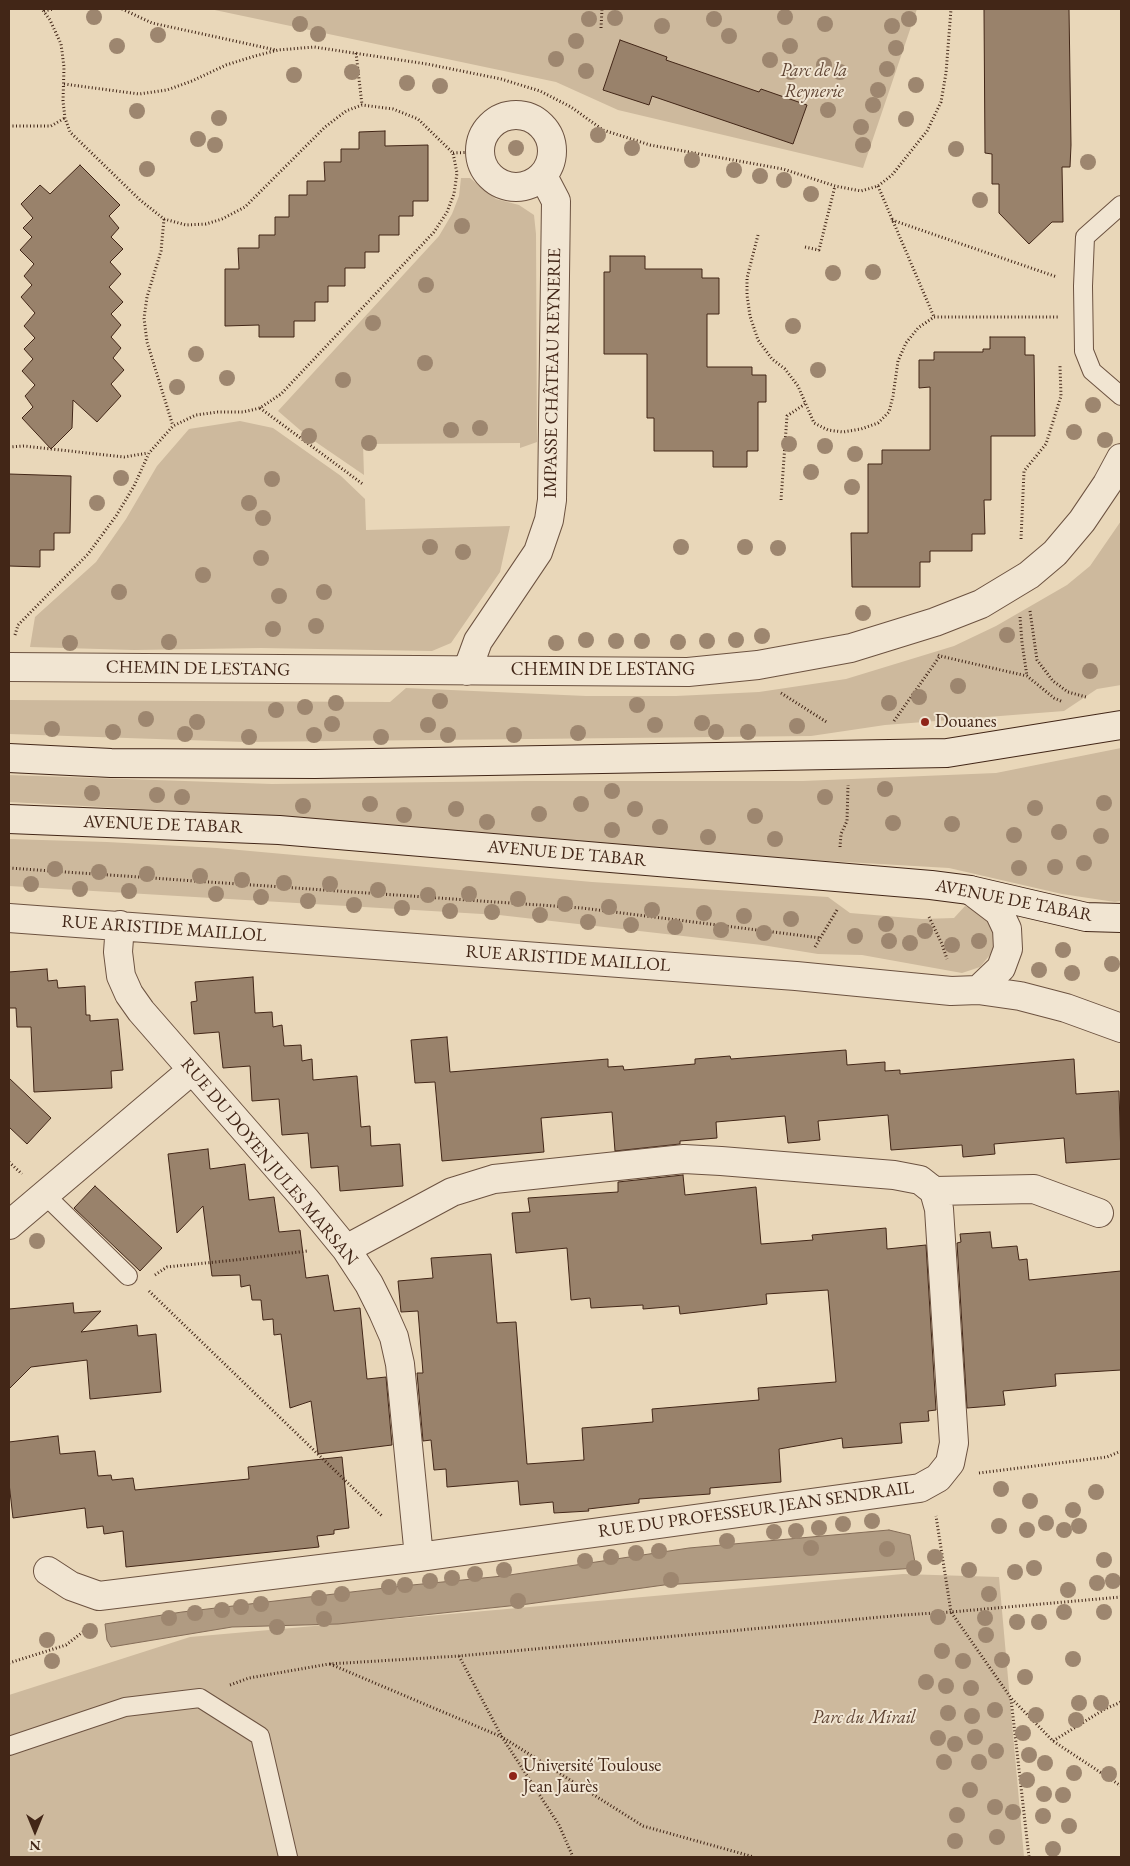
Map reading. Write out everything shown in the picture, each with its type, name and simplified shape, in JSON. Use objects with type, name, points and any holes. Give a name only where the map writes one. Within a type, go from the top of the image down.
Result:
[{"type":"street","points":[[518,115],[537,121],[548,133],[553,151],[550,165],[543,176],[531,185],[511,187],[492,178],[482,164],[466,153],[482,138],[489,127],[500,118],[518,115]]},
{"type":"street","name":"IMPASSE CHÂTEAU REYNERIE","points":[[467,671],[478,641],[538,552],[552,500],[556,200],[543,176]]},
{"type":"street","name":"CHEMIN DE LESTANG","points":[[11,667],[688,672],[758,666],[851,648],[915,629],[981,604],[1023,592],[1029,575],[1055,553],[1076,528],[1107,484],[1121,458]]},
{"type":"street","points":[[9,758],[111,763],[314,764],[947,754],[1121,726]]},
{"type":"street","name":"AVENUE DE TABAR","points":[[9,818],[279,830],[931,885],[970,890],[1086,917],[1121,918]]},
{"type":"street","points":[[970,890],[999,912],[1007,930],[1008,949],[1001,968],[978,990]]},
{"type":"street","name":"RUE ARISTIDE MAILLOL","points":[[9,918],[796,976],[951,991],[978,990],[1020,996],[1066,1008],[1121,1028]]},
{"type":"street","name":"RUE DU DOYEN JULES MARSAN","points":[[120,926],[118,952],[121,976],[129,994],[141,1011],[346,1248],[384,1312],[394,1337],[400,1364],[419,1557]]},
{"type":"street","points":[[9,1225],[192,1070]]},
{"type":"street","points":[[346,1248],[452,1192],[494,1179],[684,1159],[722,1160],[894,1175],[920,1180],[934,1191],[939,1209],[954,1443],[950,1462]]},
{"type":"street","points":[[934,1191],[1034,1190],[1099,1213]]},
{"type":"street","name":"RUE DU PROFESSEUR JEAN SENDRAIL","points":[[99,1596],[419,1557],[920,1488],[938,1478],[950,1462]]},
{"type":"street","points":[[48,1571],[71,1586],[99,1596]]},
{"type":"lane","points":[[1121,204],[1085,237],[1084,286],[1084,351],[1092,371],[1121,396]]},
{"type":"lane","points":[[45,1195],[135,1280]]},
{"type":"lane","points":[[9,1746],[125,1707],[200,1698],[260,1736],[288,1857]]},
{"type":"path","points":[[11,667],[18,625],[88,554],[116,516],[134,486],[149,453],[173,426],[196,415],[218,412],[243,412],[260,408],[281,394],[434,232],[447,212],[454,194],[456,173],[466,153],[418,119],[393,109],[362,105],[346,111],[325,127],[245,207],[222,219],[206,224],[186,225],[164,219],[140,200],[83,147],[70,132],[65,118],[63,101],[64,66],[61,44],[50,20],[43,10],[53,9]]},
{"type":"path","points":[[122,9],[152,23],[278,50]]},
{"type":"path","points":[[601,28],[602,9]]},
{"type":"path","points":[[64,84],[139,94],[167,90],[226,65],[278,50],[314,47],[427,64],[501,79],[540,91],[571,107],[603,130],[650,146],[783,169],[835,186],[861,192],[878,186],[892,175],[927,131],[941,102],[946,73],[952,9]]},
{"type":"path","points":[[356,54],[362,105]]},
{"type":"path","points":[[9,126],[51,126],[65,118]]},
{"type":"path","points":[[805,246],[819,250],[835,186]]},
{"type":"path","points":[[878,186],[934,317]]},
{"type":"path","points":[[164,219],[161,251],[146,297],[144,318],[146,342],[173,426]]},
{"type":"path","points":[[892,220],[1084,286]]},
{"type":"path","points":[[758,235],[747,278],[747,295],[750,316],[758,340],[772,360],[785,369],[798,386],[814,422],[828,430],[843,432],[861,429],[878,422],[889,412],[898,361],[906,343],[918,328],[934,317],[1084,318]]},
{"type":"path","points":[[1021,544],[1024,471],[1046,444],[1061,396],[1060,357]]},
{"type":"path","points":[[781,500],[787,416],[805,404]]},
{"type":"path","points":[[260,408],[364,485]]},
{"type":"path","points":[[9,447],[24,446],[124,457],[149,453]]},
{"type":"path","points":[[1023,592],[1020,609],[1022,643],[1027,676]]},
{"type":"path","points":[[1023,592],[1037,660],[1052,681],[1068,692],[1086,697],[1095,696]]},
{"type":"path","points":[[915,629],[940,656],[1027,676],[1054,698],[1070,705]]},
{"type":"path","points":[[890,726],[940,656]]},
{"type":"path","points":[[758,666],[780,692],[833,726]]},
{"type":"path","points":[[840,856],[841,834],[847,821],[848,785]]},
{"type":"path","points":[[9,868],[582,908],[821,938]]},
{"type":"path","points":[[796,976],[838,909]]},
{"type":"path","points":[[927,914],[942,944],[950,966],[951,991]]},
{"type":"path","points":[[346,1248],[311,1250],[167,1267],[135,1280],[374,1506],[387,1521]]},
{"type":"path","points":[[950,1462],[971,1474],[1107,1458],[1121,1451]]},
{"type":"path","points":[[920,1488],[934,1506],[951,1612],[1011,1698],[1052,1741],[1121,1786]]},
{"type":"path","points":[[9,1663],[66,1645],[84,1631],[99,1596]]},
{"type":"path","points":[[200,1698],[249,1678],[329,1664],[459,1656],[883,1616],[1121,1597]]},
{"type":"path","points":[[459,1656],[502,1737],[559,1825],[573,1857]]},
{"type":"path","points":[[329,1664],[502,1737],[644,1826],[754,1857]]},
{"type":"path","points":[[1011,1698],[1030,1857]]},
{"type":"path","points":[[1052,1741],[1105,1709],[1121,1702]]},
{"type":"green space","name":"Parc de la Reynerie","points":[[210,9],[917,9],[863,168],[618,110],[556,82]]},
{"type":"green space","points":[[461,178],[470,178],[496,199],[519,205],[534,215],[536,234],[537,442],[520,448],[520,443],[363,444],[364,475],[307,436],[278,411],[439,236],[452,214],[459,196]]},
{"type":"green space","points":[[240,421],[273,428],[341,476],[365,499],[366,530],[510,526],[500,572],[451,643],[432,651],[261,648],[134,650],[30,647],[35,617],[96,562],[126,519],[157,466],[189,429]]},
{"type":"green space","points":[[1121,521],[1121,685],[1097,689],[1064,711],[885,725],[811,736],[245,742],[9,734],[9,700],[390,702],[406,688],[586,696],[676,696],[759,692],[846,679],[954,646],[996,626],[1067,585],[1090,566]]},
{"type":"green space","points":[[1121,748],[1121,901],[1115,902],[1062,894],[949,868],[725,855],[273,816],[9,802],[9,775],[272,784],[527,781],[803,781],[996,773]]},
{"type":"green space","points":[[9,839],[217,848],[592,882],[828,897],[850,913],[922,919],[954,918],[965,906],[985,915],[993,931],[994,950],[980,967],[962,973],[862,955],[818,954],[762,945],[499,915],[9,886]]},
{"type":"green space","name":"Parc du Mirail","points":[[903,1574],[999,1577],[1024,1857],[9,1857],[9,1695],[190,1637]]},
{"type":"shaded area","points":[[889,1530],[910,1535],[916,1568],[664,1585],[528,1604],[338,1624],[232,1627],[111,1647],[107,1640],[105,1624],[182,1612],[503,1576],[689,1548]]},
{"type":"building","points":[[984,9],[1069,9],[1071,145],[1070,167],[1062,167],[1063,222],[1052,222],[1029,244],[999,213],[999,184],[992,184],[992,154],[985,153]]},
{"type":"building","points":[[620,40],[667,57],[666,60],[759,92],[761,89],[807,105],[793,144],[652,96],[649,105],[603,90]]},
{"type":"building","points":[[385,131],[385,146],[428,145],[428,201],[413,201],[413,216],[399,216],[399,235],[379,235],[379,252],[365,252],[365,268],[345,268],[345,286],[328,286],[328,302],[315,302],[315,321],[294,321],[294,337],[259,337],[259,325],[225,326],[225,269],[239,269],[238,248],[259,248],[259,235],[275,235],[275,217],[289,217],[289,195],[307,195],[307,181],[325,181],[324,162],[341,162],[341,149],[359,149],[359,132]]},
{"type":"building","points":[[80,165],[120,205],[109,216],[119,228],[111,237],[123,249],[110,262],[121,274],[109,287],[123,302],[111,314],[121,325],[111,337],[121,348],[113,358],[124,370],[111,384],[121,396],[97,422],[73,400],[72,428],[51,449],[22,418],[33,407],[25,396],[35,385],[22,371],[33,359],[24,349],[35,338],[24,326],[35,313],[21,297],[32,285],[24,276],[34,264],[20,250],[32,237],[23,228],[33,218],[21,204],[40,185],[50,194]]},
{"type":"building","points":[[610,256],[645,256],[645,269],[702,269],[702,278],[719,278],[719,314],[707,314],[707,367],[752,367],[752,375],[766,375],[766,402],[758,402],[758,451],[747,451],[747,467],[713,467],[713,451],[654,451],[654,418],[647,418],[647,354],[604,354],[604,272],[610,272]]},
{"type":"building","points":[[990,337],[1025,337],[1025,355],[1034,355],[1035,436],[991,436],[991,500],[984,500],[985,534],[972,534],[972,551],[930,551],[930,562],[920,562],[920,587],[852,587],[851,533],[868,533],[868,464],[882,464],[882,450],[930,450],[930,387],[919,388],[919,360],[934,360],[934,352],[983,352],[983,349],[990,349]]},
{"type":"building","points":[[9,474],[71,476],[70,533],[54,533],[54,550],[40,550],[40,567],[9,566]]},
{"type":"building","points":[[47,969],[48,981],[57,980],[58,988],[85,986],[86,1015],[90,1015],[90,1021],[118,1019],[123,1070],[111,1071],[112,1088],[34,1092],[31,1027],[17,1027],[16,1008],[9,1008],[9,972]]},
{"type":"building","points":[[253,977],[255,1013],[272,1012],[273,1027],[282,1025],[284,1046],[301,1045],[302,1061],[312,1059],[313,1080],[357,1076],[361,1127],[370,1126],[371,1146],[400,1144],[403,1186],[340,1191],[338,1166],[311,1168],[308,1133],[282,1135],[279,1099],[252,1101],[250,1066],[223,1068],[219,1032],[194,1034],[191,1002],[197,1001],[195,982]]},
{"type":"building","points":[[447,1037],[450,1072],[608,1059],[608,1067],[623,1066],[624,1070],[695,1064],[695,1059],[730,1056],[731,1059],[846,1050],[847,1065],[885,1062],[885,1071],[900,1070],[900,1074],[1074,1059],[1076,1094],[1119,1091],[1121,1159],[1066,1163],[1064,1138],[994,1144],[995,1154],[963,1157],[962,1145],[891,1150],[888,1115],[818,1121],[820,1140],[788,1143],[785,1116],[716,1122],[717,1138],[680,1141],[680,1144],[615,1151],[612,1112],[541,1118],[544,1152],[442,1161],[435,1082],[415,1083],[411,1040]]},
{"type":"building","points":[[9,1078],[51,1118],[27,1144],[9,1127]]},
{"type":"building","points":[[208,1149],[210,1169],[245,1164],[249,1200],[274,1197],[279,1232],[300,1230],[306,1278],[328,1275],[334,1311],[360,1308],[367,1379],[386,1377],[392,1445],[318,1454],[311,1401],[290,1408],[281,1334],[274,1335],[273,1319],[263,1320],[261,1300],[252,1300],[250,1285],[241,1287],[240,1275],[212,1276],[203,1206],[177,1233],[168,1154]]},
{"type":"building","points":[[683,1175],[685,1195],[756,1187],[761,1244],[813,1240],[812,1235],[886,1228],[887,1249],[926,1245],[936,1410],[928,1411],[929,1421],[900,1423],[902,1443],[843,1448],[842,1438],[779,1449],[781,1482],[710,1488],[710,1494],[639,1499],[639,1503],[588,1509],[589,1511],[554,1513],[553,1502],[520,1505],[518,1481],[447,1487],[446,1469],[434,1470],[431,1440],[423,1441],[417,1373],[423,1373],[418,1311],[401,1312],[398,1281],[433,1278],[431,1258],[491,1254],[497,1323],[516,1322],[527,1464],[584,1460],[582,1428],[653,1422],[652,1409],[759,1400],[758,1388],[836,1382],[828,1290],[766,1294],[767,1304],[680,1314],[679,1306],[643,1309],[643,1305],[591,1308],[590,1298],[571,1300],[567,1248],[516,1253],[512,1213],[530,1212],[528,1198],[618,1192],[618,1182]]},
{"type":"building","points":[[95,1186],[162,1248],[140,1271],[74,1208]]},
{"type":"building","points":[[990,1232],[992,1248],[1017,1246],[1019,1260],[1027,1259],[1029,1280],[1121,1271],[1121,1370],[1055,1374],[1056,1386],[1003,1391],[1005,1405],[967,1408],[957,1243],[961,1242],[960,1234]]},
{"type":"building","points":[[73,1303],[74,1313],[101,1311],[81,1332],[137,1325],[138,1336],[156,1334],[161,1392],[90,1399],[87,1360],[31,1367],[9,1389],[9,1309]]},
{"type":"building","points":[[58,1436],[60,1454],[95,1451],[98,1476],[111,1475],[112,1480],[133,1478],[135,1490],[249,1479],[248,1467],[342,1457],[349,1528],[334,1530],[334,1534],[317,1536],[319,1547],[126,1567],[123,1531],[104,1534],[103,1526],[87,1528],[85,1508],[13,1518],[9,1483],[9,1442]]},
{"type":"place","name":"Douanes","points":[[925,722]]},
{"type":"place","name":"Université Toulouse Jean Jaurès","points":[[513,1776]]}]
